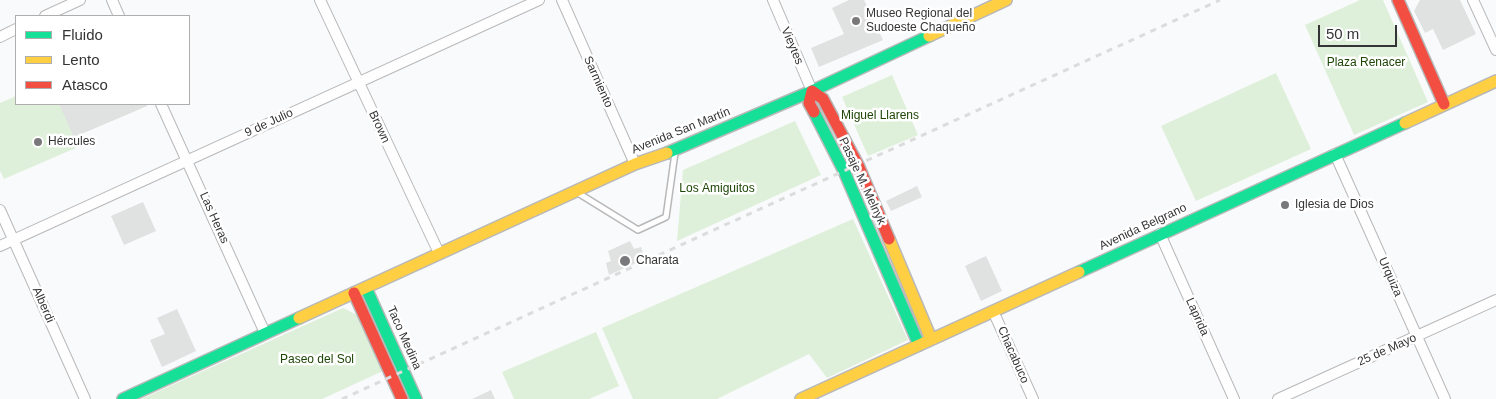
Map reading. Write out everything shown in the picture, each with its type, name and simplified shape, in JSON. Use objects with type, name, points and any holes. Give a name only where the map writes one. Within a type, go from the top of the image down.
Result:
[{"type":"main road","name":"Avenida San Martín","points":[[123,399],[635,164],[676,150],[812,91],[983,5],[1006,0]]},
{"type":"main road","points":[[1398,0],[1444,104]]},
{"type":"main road","name":"Avenida Belgrano","points":[[801,399],[820,395],[931,339],[1496,81]]},
{"type":"main road","name":"Pasaje M. Melnyk","points":[[919,345],[844,171],[809,103],[812,91],[823,99],[858,165],[931,339]]},
{"type":"main road","name":"Taco Medina","points":[[366,288],[416,399]]},
{"type":"main road","points":[[354,293],[402,399]]},
{"type":"street","points":[[47,15],[80,0]]},
{"type":"street","points":[[112,0],[120,15]]},
{"type":"street","name":"Brown","points":[[320,0],[439,253]]},
{"type":"street","name":"9 de Julio","points":[[0,246],[539,0]]},
{"type":"street","name":"Sarmiento","points":[[562,0],[635,164]]},
{"type":"street","name":"Vieytes","points":[[773,0],[812,91]]},
{"type":"street","points":[[1473,0],[1496,50]]},
{"type":"street","points":[[0,37],[15,30]]},
{"type":"street","name":"Las Heras","points":[[161,105],[188,160],[265,334]]},
{"type":"street","name":"Urquiza","points":[[1335,154],[1445,399]]},
{"type":"street","name":"Alberdi","points":[[0,210],[85,399]]},
{"type":"street","name":"Laprida","points":[[1160,234],[1234,399]]},
{"type":"street","name":"25 de Mayo","points":[[1278,399],[1496,300]]},
{"type":"street","name":"Chacabuco","points":[[993,311],[1033,399]]},
{"type":"lane","points":[[576,191],[638,230],[666,217],[676,150]]},
{"type":"green space","name":"Plaza Renacer","points":[[1360,0],[1383,0],[1428,102],[1354,135],[1305,25]]},
{"type":"green space","points":[[1276,73],[1311,149],[1196,201],[1161,126]]},
{"type":"green space","name":"Miguel Llarens","points":[[892,75],[918,135],[868,156],[842,97]]},
{"type":"green space","name":"Hércules","points":[[15,96],[15,105],[147,106],[74,137],[78,147],[4,179],[0,171],[0,103]]},
{"type":"green space","name":"Los Amiguitos","points":[[795,121],[821,175],[677,241],[683,170]]},
{"type":"green space","points":[[853,219],[908,340],[827,378],[809,354],[717,399],[633,399],[602,328]]},
{"type":"green space","name":"Paseo del Sol","points":[[343,308],[357,315],[383,371],[322,399],[141,399]]},
{"type":"green space","points":[[596,332],[619,386],[589,399],[514,399],[502,372]]},
{"type":"building","name":"Museo Regional del Sudoeste Chaqueño","points":[[849,0],[864,0],[883,40],[819,67],[811,48],[844,34],[832,8]]},
{"type":"building","points":[[1420,0],[1460,0],[1476,34],[1443,50],[1433,29],[1425,33],[1414,11]]},
{"type":"building","points":[[59,105],[147,106],[74,137]]},
{"type":"building","points":[[917,186],[922,197],[891,211],[886,201]]},
{"type":"building","points":[[143,202],[156,231],[124,245],[111,216]]},
{"type":"building","points":[[630,241],[634,249],[641,247],[645,259],[609,275],[606,263],[611,261],[608,251]]},
{"type":"building","points":[[986,256],[1002,291],[981,301],[965,266]]},
{"type":"building","points":[[177,309],[196,351],[162,367],[150,340],[165,334],[157,318]]},
{"type":"building","points":[[491,390],[495,399],[472,399]]},
{"type":"railway","points":[[342,399],[1220,0]]},
{"type":"traffic: fast","points":[[667,153],[812,91],[929,36]]},
{"type":"traffic: fast","points":[[814,112],[844,171],[919,345]]},
{"type":"traffic: fast","points":[[1079,272],[1405,123]]},
{"type":"traffic: fast","points":[[366,288],[416,399]]},
{"type":"traffic: fast","points":[[123,399],[299,318]]},
{"type":"traffic: slow","points":[[929,36],[1006,0]]},
{"type":"traffic: slow","points":[[1405,123],[1496,81]]},
{"type":"traffic: slow","points":[[299,318],[635,164],[667,153]]},
{"type":"traffic: slow","points":[[889,239],[931,339]]},
{"type":"traffic: slow","points":[[801,399],[1079,272]]},
{"type":"traffic: jam","points":[[1398,0],[1444,104]]},
{"type":"traffic: jam","points":[[814,112],[809,103],[812,91],[823,99],[858,165],[889,239]]},
{"type":"traffic: jam","points":[[354,293],[402,399]]},
{"type":"place","name":"Museo Regional del Sudoeste Chaqueño","points":[[856,21]]},
{"type":"place","name":"Hércules","points":[[38,142]]},
{"type":"place","name":"Iglesia de Dios","points":[[1285,205]]},
{"type":"place","name":"Charata","points":[[625,261]]}]
